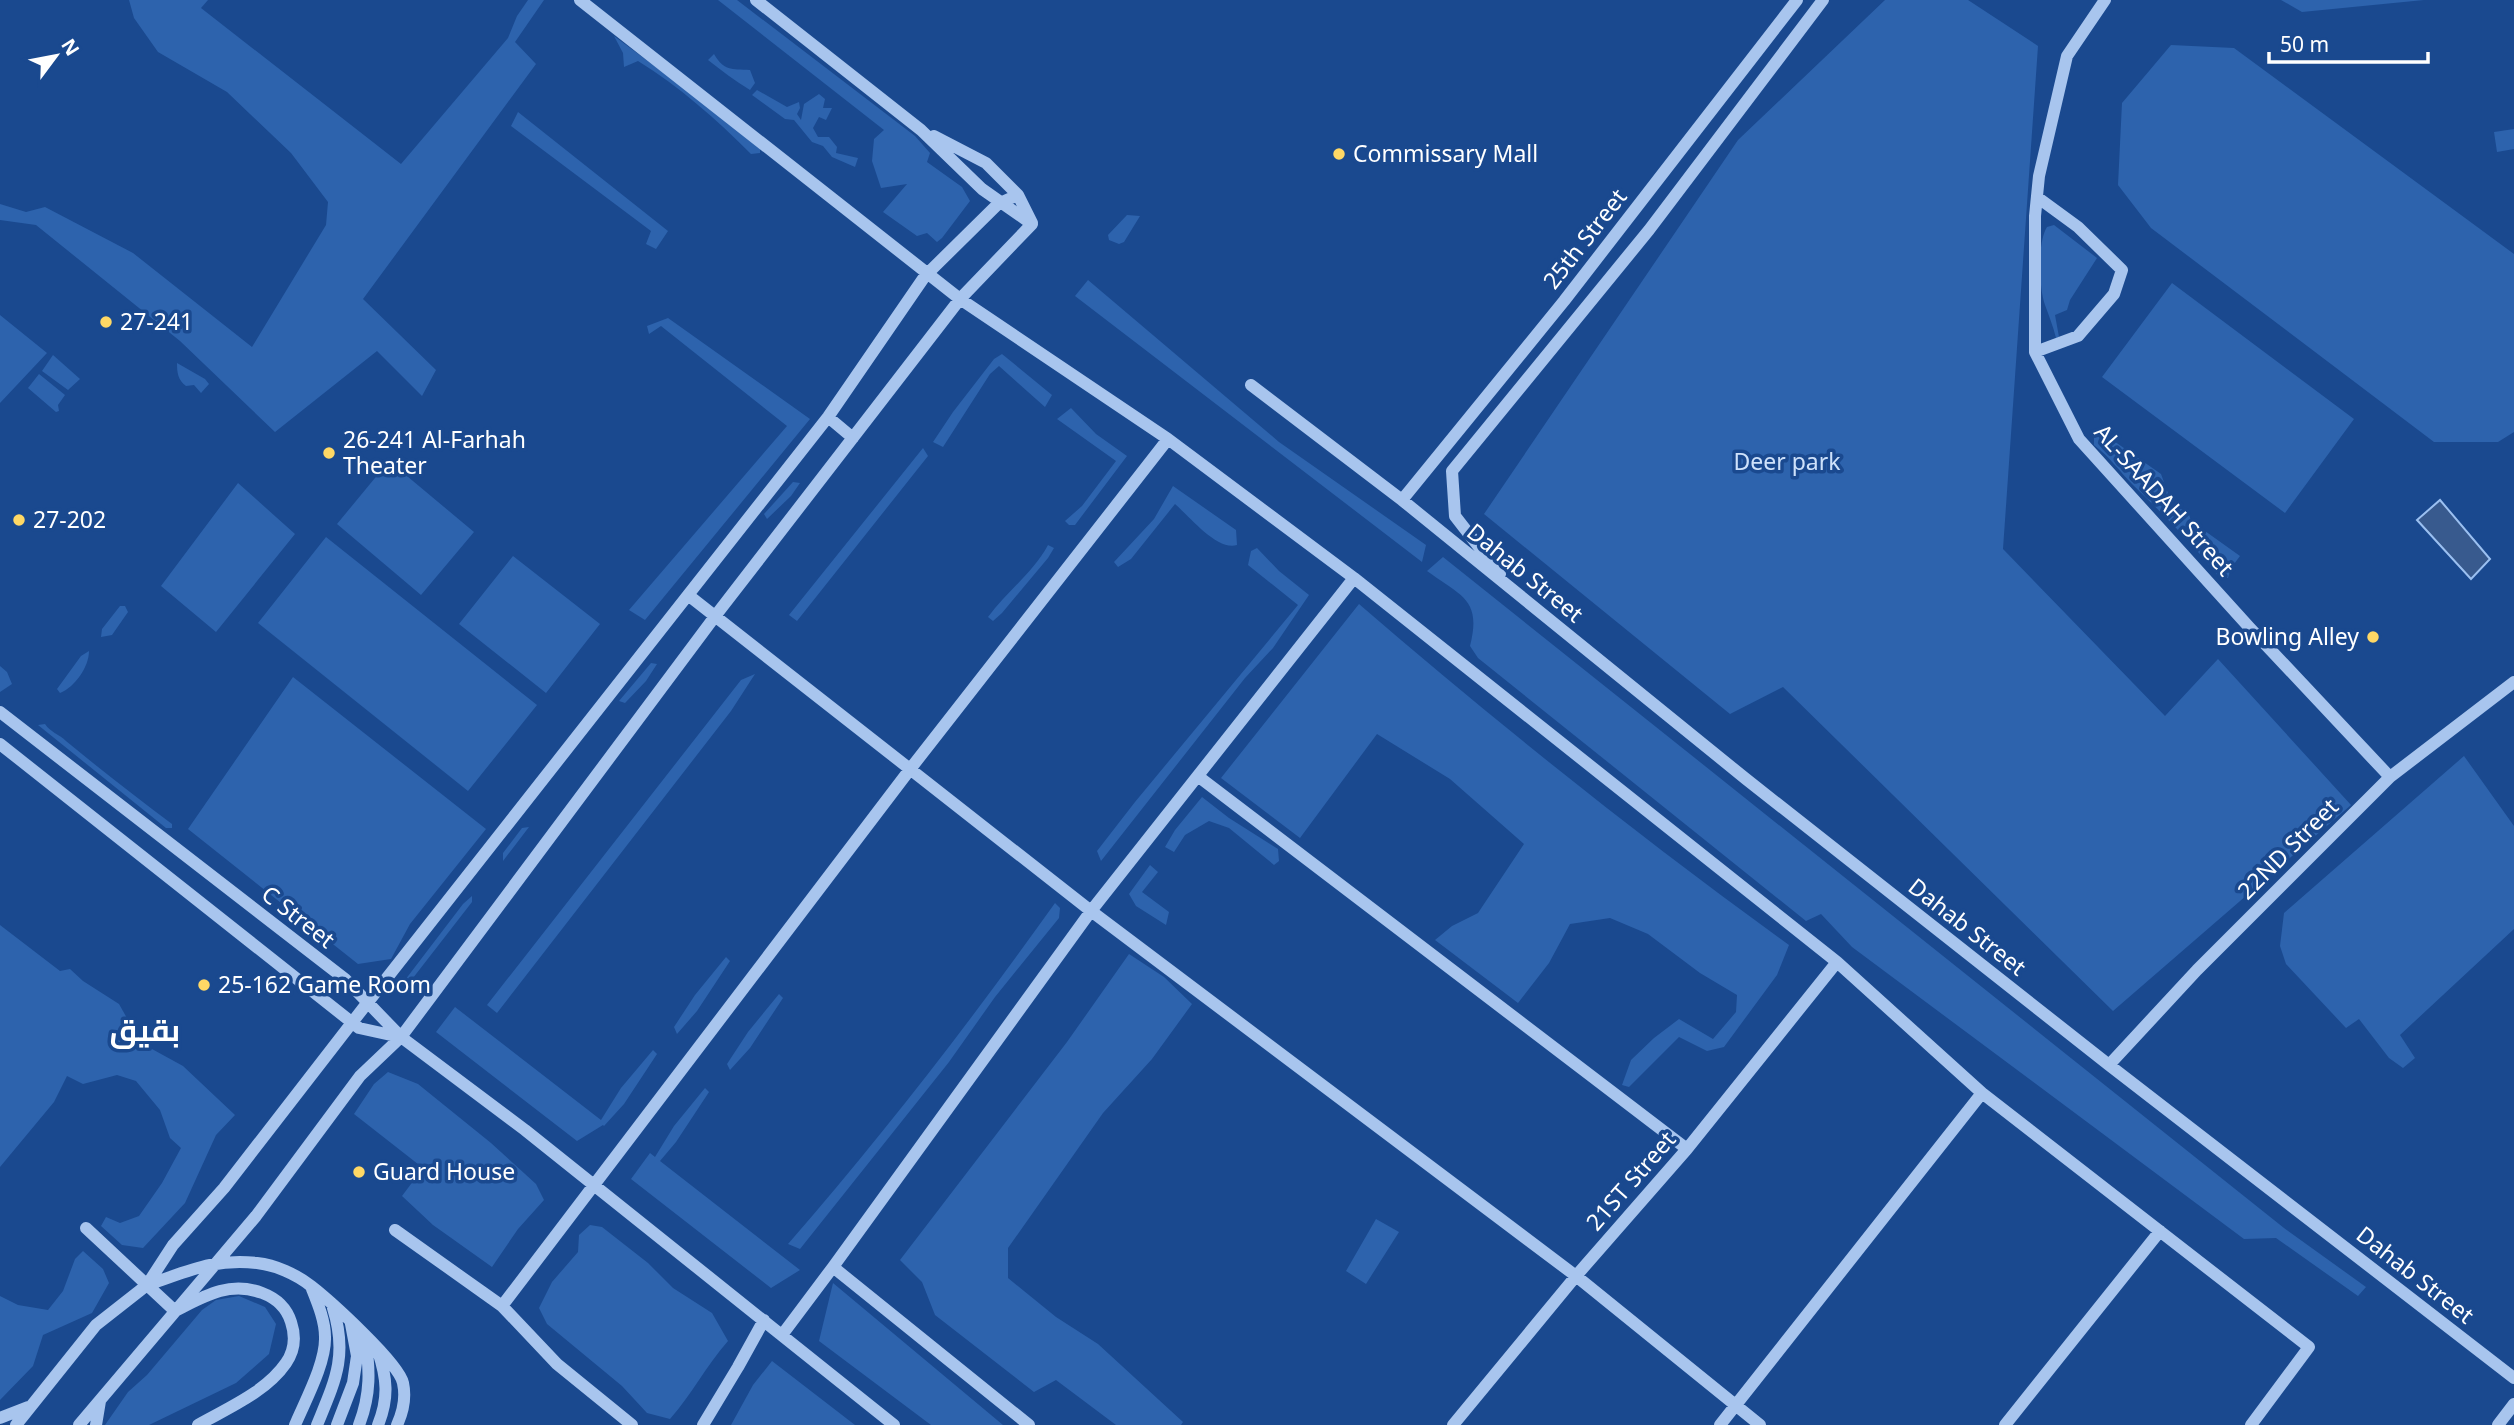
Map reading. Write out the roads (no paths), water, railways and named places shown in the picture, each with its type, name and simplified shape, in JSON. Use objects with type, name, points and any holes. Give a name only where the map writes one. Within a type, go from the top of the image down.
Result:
[{"type":"street","points":[[580,0],[960,299],[1168,439],[1354,578],[1837,962],[1982,1093],[2309,1347],[2251,1425]]},
{"type":"street","points":[[756,0],[921,130],[982,189],[1032,224]]},
{"type":"street","name":"25th Street","points":[[1402,500],[1571,293],[1797,0]]},
{"type":"street","name":"25th Street","points":[[1510,589],[1455,516],[1452,471],[1649,230],[1823,0]]},
{"type":"street","name":"AL-SAADAH Street","points":[[2105,0],[2067,56],[2039,176],[2035,352],[2079,439],[2249,627],[2390,777]]},
{"type":"street","points":[[921,130],[986,163],[1018,195],[1032,224]]},
{"type":"street","points":[[16,1425],[96,1325],[147,1285],[173,1245],[224,1188],[828,417],[928,273],[1000,203],[1018,195]]},
{"type":"street","points":[[2035,352],[2078,337],[2114,294],[2122,270],[2078,227],[2037,197]]},
{"type":"street","points":[[79,1425],[256,1216],[360,1076],[401,1037],[716,615],[960,299],[1032,224]]},
{"type":"street","name":"Dahab Street","points":[[1251,385],[1402,500],[1768,796],[2109,1065],[2514,1378]]},
{"type":"street","points":[[828,417],[853,438]]},
{"type":"street","points":[[502,1306],[911,768],[1168,439]]},
{"type":"street","points":[[782,1335],[1091,911],[1354,578]]},
{"type":"street","points":[[688,595],[1091,911],[1576,1276],[1760,1425]]},
{"type":"street","name":"22ND Street","points":[[2109,1065],[2197,970],[2390,777],[2514,682]]},
{"type":"street","name":"C Street","points":[[0,712],[345,979],[401,1037],[593,1184],[894,1425]]},
{"type":"street","points":[[0,744],[359,1028],[401,1037]]},
{"type":"street","points":[[1199,777],[1687,1149]]},
{"type":"street","name":"21ST Street","points":[[1453,1425],[1576,1276],[1687,1149],[1837,962]]},
{"type":"street","points":[[1720,1425],[1982,1093]]},
{"type":"street","points":[[86,1228],[175,1311]]},
{"type":"street","points":[[395,1230],[502,1306],[557,1364],[632,1425]]},
{"type":"street","points":[[2005,1425],[2160,1231]]},
{"type":"street","points":[[147,1285],[216,1262],[258,1263],[283,1270],[310,1285],[391,1361],[403,1381],[403,1410],[397,1425]]},
{"type":"street","points":[[833,1267],[1028,1425]]},
{"type":"street","points":[[295,1425],[321,1362],[326,1338],[310,1285]]},
{"type":"street","points":[[175,1311],[219,1291],[239,1288],[255,1290],[274,1298],[288,1312],[293,1329],[294,1348],[286,1364],[267,1384],[198,1425]]},
{"type":"street","points":[[317,1425],[337,1375],[340,1330],[332,1306]]},
{"type":"street","points":[[703,1425],[764,1320]]},
{"type":"street","points":[[337,1425],[354,1383],[357,1356],[351,1324]]},
{"type":"street","points":[[359,1425],[368,1403],[369,1359],[365,1337]]},
{"type":"street","points":[[377,1347],[385,1373],[386,1390],[386,1406],[378,1425]]},
{"type":"street","points":[[96,1425],[100,1400]]},
{"type":"street","points":[[2498,1425],[2514,1404]]},
{"type":"street","points":[[0,1418],[32,1405]]},
{"type":"place","name":"Commissary Mall","points":[[1339,154]]},
{"type":"place","name":"27-241","points":[[106,322]]},
{"type":"place","name":"26-241 Al-Farhah Theater","points":[[329,453]]},
{"type":"place","name":"27-202","points":[[19,520]]},
{"type":"place","name":"Bowling Alley","points":[[2373,637]]},
{"type":"place","name":"25-162 Game Room","points":[[204,985]]},
{"type":"place","name":"Guard House","points":[[359,1172]]},
{"type":"district","name":"بقيق","points":[[145,1031]]},
{"type":"park label","name":"Deer park","points":[[1787,462]]}]
